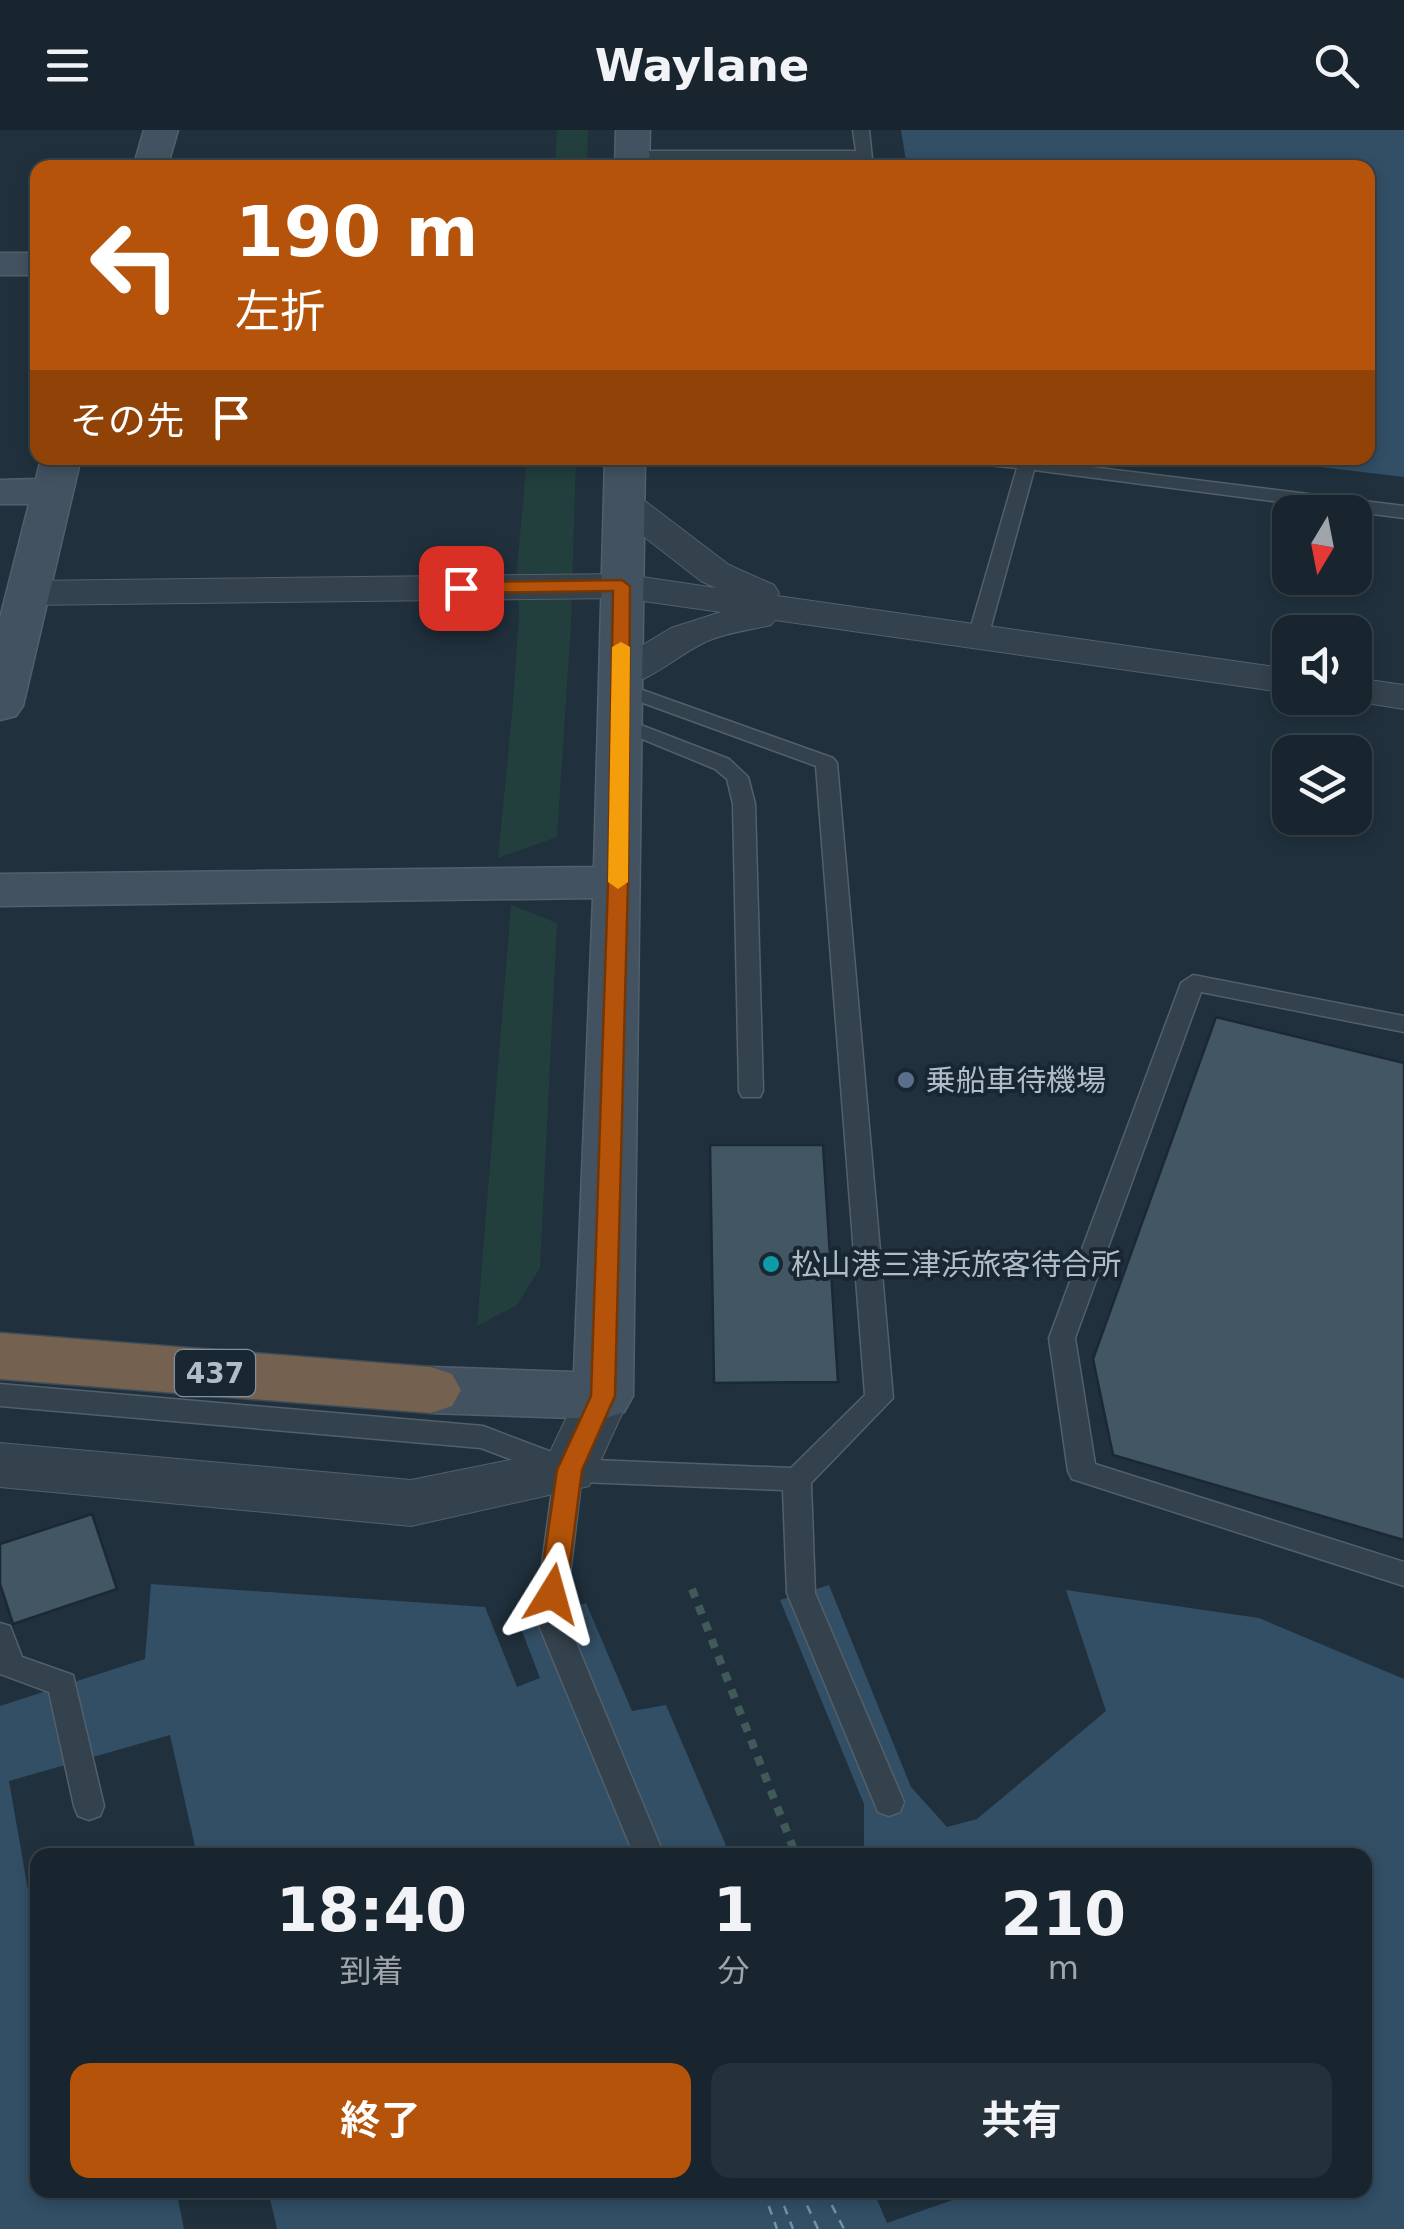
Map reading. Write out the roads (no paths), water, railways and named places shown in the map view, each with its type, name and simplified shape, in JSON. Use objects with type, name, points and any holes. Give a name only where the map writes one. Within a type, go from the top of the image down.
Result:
[{"type":"highway","name":"437","points":[[0,1356],[431,1390]]},
{"type":"street","points":[[152,160],[161,130]]},
{"type":"street","points":[[0,264],[30,264]]},
{"type":"street","points":[[1,1468],[411,1503],[569,1470],[603,1396],[625,465]]},
{"type":"street","points":[[0,492],[56,474]]},
{"type":"street","points":[[0,706],[56,474]]},
{"type":"street","points":[[624,502],[664,537],[716,572],[827,615]]},
{"type":"street","points":[[26,593],[622,586],[1272,678]]},
{"type":"street","points":[[620,695],[664,644],[711,624],[762,616],[827,615]]},
{"type":"street","points":[[1372,693],[1404,698]]},
{"type":"street","points":[[0,890],[618,882]]},
{"type":"street","points":[[431,1390],[603,1396]]},
{"type":"lane","points":[[861,130],[864,160]]},
{"type":"lane","points":[[633,151],[822,160]]},
{"type":"lane","points":[[978,636],[1026,465]]},
{"type":"lane","points":[[1034,465],[1404,512]]},
{"type":"lane","points":[[620,695],[737,778],[744,804],[751,1091]]},
{"type":"lane","points":[[620,695],[826,763],[879,1398],[798,1479],[801,1593],[889,1802]]},
{"type":"lane","points":[[1404,1024],[1194,983],[1062,1338],[1082,1471],[1404,1574]]},
{"type":"lane","points":[[0,1395],[483,1437],[569,1470],[798,1479]]},
{"type":"lane","points":[[569,1470],[550,1616],[647,1848]]},
{"type":"lane","points":[[0,1635],[10,1665],[62,1684],[89,1806]]},
{"type":"water","points":[[901,130],[1404,130],[1404,477],[1303,465],[1375,465],[1375,160],[906,160]]},
{"type":"water","points":[[151,1584],[485,1607],[517,1687],[540,1678],[520,1626],[586,1603],[632,1711],[666,1705],[727,1848],[30,1848],[30,2198],[876,2198],[887,2223],[958,2198],[1372,2198],[1372,1848],[864,1848],[864,1804],[780,1600],[829,1585],[911,1787],[947,1827],[977,1819],[1106,1711],[1066,1590],[1259,1618],[1404,1679],[1404,2229],[0,2229],[0,1706],[145,1659]]},
{"type":"place","name":"乗船車待機場","points":[[906,1080]]},
{"type":"place","name":"松山港三津浜旅客待合所","points":[[771,1264]]}]
